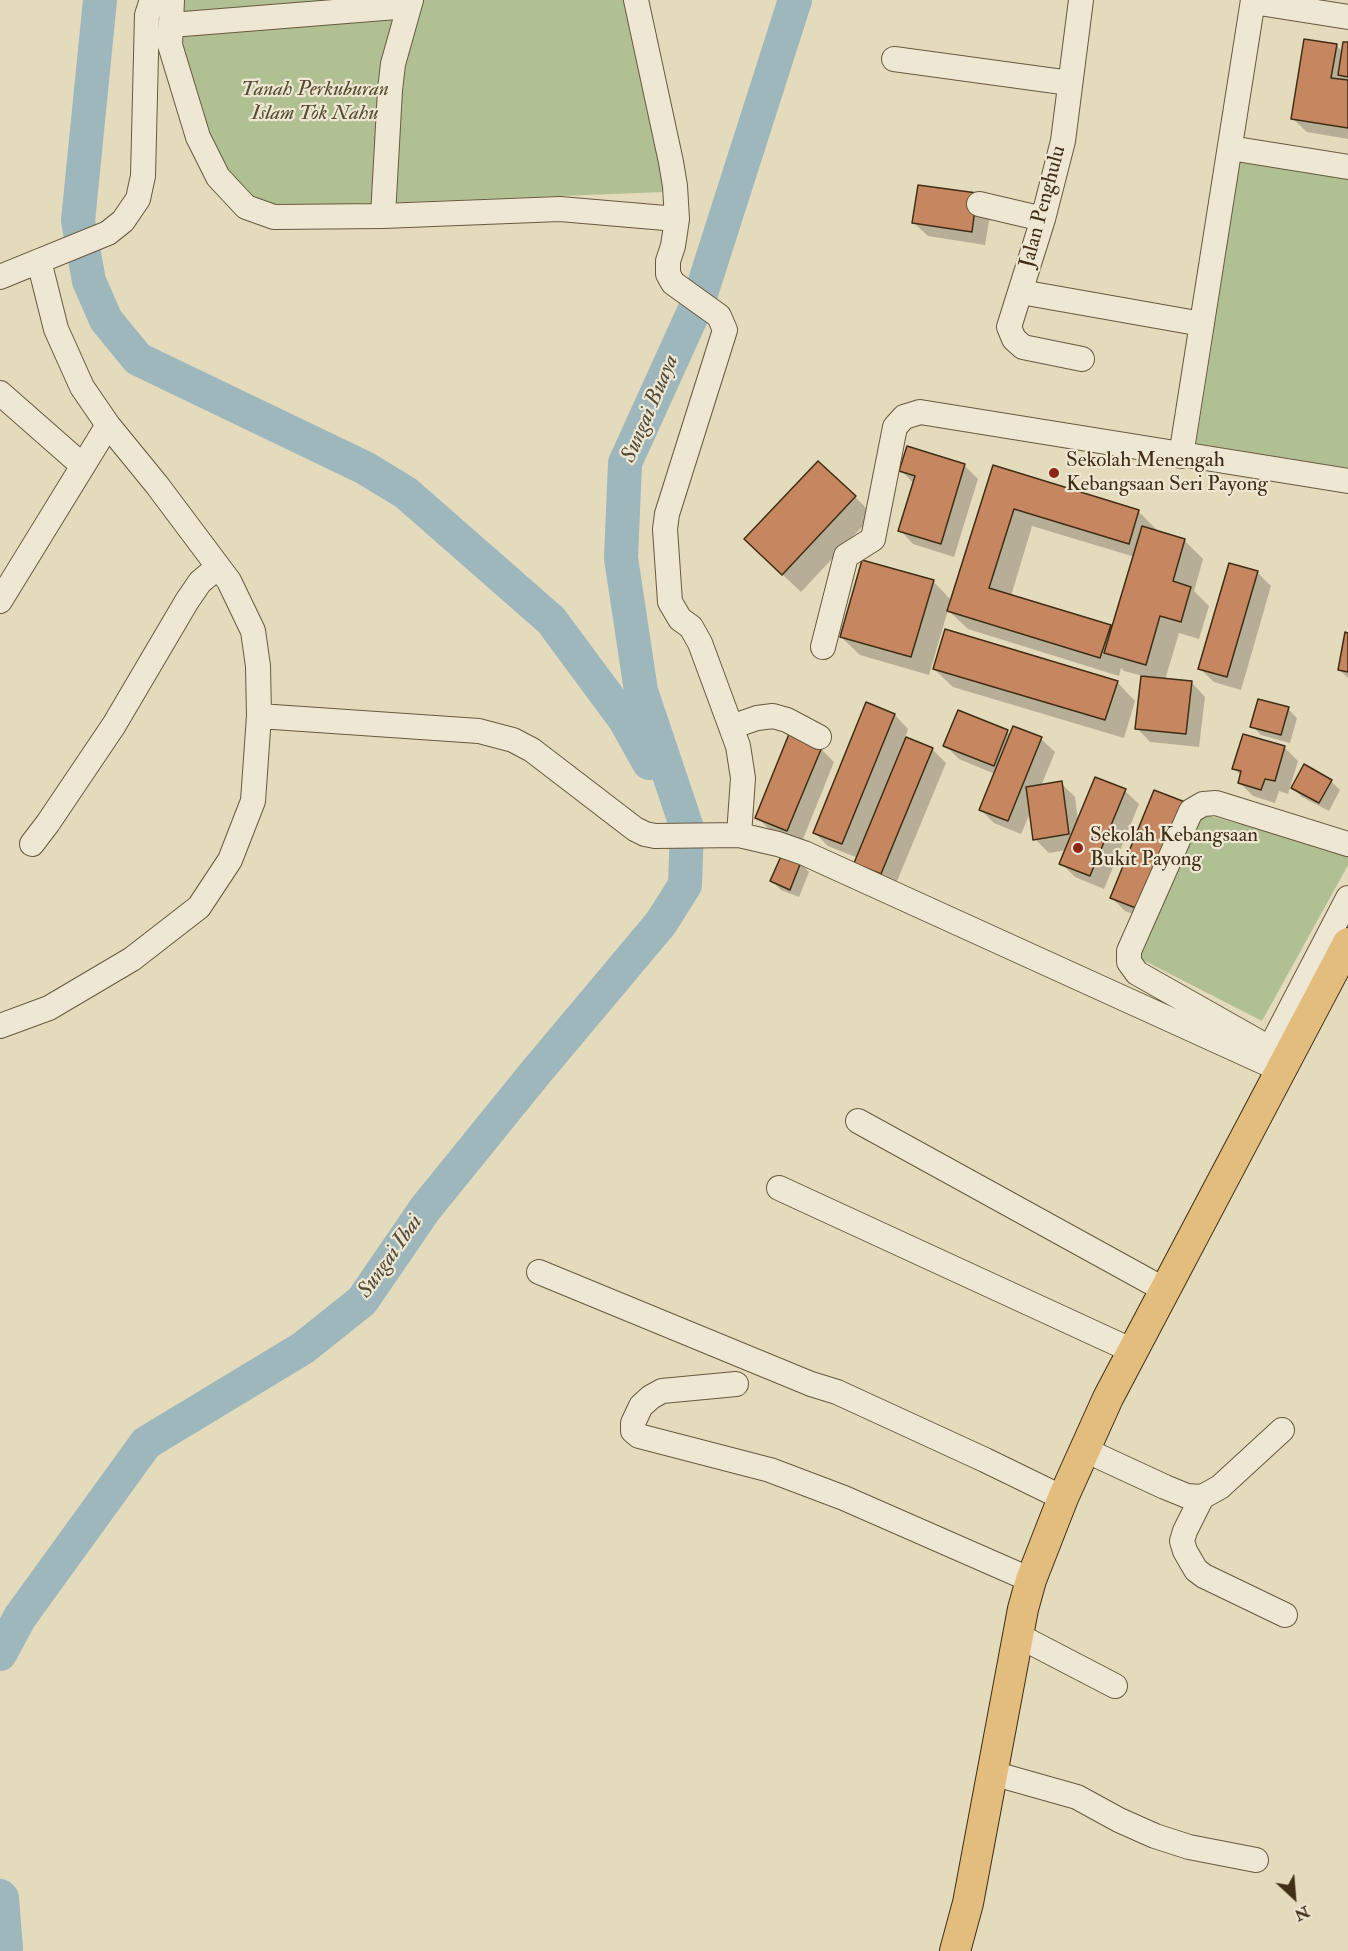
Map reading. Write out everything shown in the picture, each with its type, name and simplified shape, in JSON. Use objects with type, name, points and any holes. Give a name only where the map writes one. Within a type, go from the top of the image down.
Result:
[{"type":"main road","points":[[955,1951],[968,1903],[1017,1635],[1031,1580],[1062,1498],[1108,1398],[1165,1290],[1279,1058],[1340,978],[1348,943]]},
{"type":"street","points":[[3,273],[45,259],[108,233],[123,221],[138,199],[143,176],[147,15],[152,0]]},
{"type":"street","points":[[172,0],[170,45],[198,137],[218,177],[246,207],[274,218],[560,209],[678,219]]},
{"type":"street","points":[[636,0],[671,162],[678,219],[668,261],[668,274],[673,282],[719,316],[726,330],[667,514],[665,529],[670,602],[680,619],[691,627],[700,643],[738,746],[743,778],[730,835]]},
{"type":"street","name":"Jalan Penghulu","points":[[1081,0],[1063,141],[1043,219],[1010,327],[1014,339],[1023,347],[1082,358]]},
{"type":"street","points":[[1181,456],[1253,1],[1348,17]]},
{"type":"street","points":[[171,25],[410,3],[393,64],[383,216]]},
{"type":"street","points":[[894,59],[1070,83]]},
{"type":"street","points":[[1230,148],[1348,166]]},
{"type":"street","points":[[979,204],[1043,219]]},
{"type":"street","points":[[0,1026],[49,1008],[132,959],[199,907],[230,860],[253,801],[259,716],[258,666],[253,631],[229,581],[157,485],[108,425],[82,387],[56,329],[45,259]]},
{"type":"street","points":[[1021,292],[1202,324]]},
{"type":"street","points":[[0,393],[83,466]]},
{"type":"street","points":[[823,647],[846,556],[873,539],[895,427],[904,417],[920,412],[1181,456],[1339,479]]},
{"type":"street","points":[[0,601],[108,425]]},
{"type":"street","points":[[32,844],[114,725],[187,601],[200,582],[218,567]]},
{"type":"street","points":[[259,716],[479,731],[513,740],[532,750],[635,829],[645,834],[656,836],[730,835],[778,844],[804,853],[1279,1058]]},
{"type":"street","points":[[732,727],[757,718],[773,716],[787,720],[819,736]]},
{"type":"street","points":[[1279,1058],[1137,973],[1129,962],[1129,951],[1191,811],[1203,804],[1216,803],[1348,844]]},
{"type":"street","points":[[1279,1058],[1348,898]]},
{"type":"street","points":[[858,1121],[1165,1290]]},
{"type":"street","points":[[779,1188],[1132,1351]]},
{"type":"street","points":[[539,1272],[837,1392],[1062,1498]]},
{"type":"street","points":[[736,1384],[662,1391],[641,1406],[633,1423],[633,1431],[639,1436],[770,1470],[834,1494],[1031,1580]]},
{"type":"street","points":[[1085,1450],[1187,1496],[1202,1497],[1220,1487],[1282,1430]]},
{"type":"street","points":[[1202,1497],[1182,1541],[1196,1570],[1285,1615]]},
{"type":"street","points":[[1017,1635],[1114,1686]]},
{"type":"street","points":[[993,1773],[1077,1797],[1137,1828],[1189,1847],[1256,1860]]},
{"type":"green space","name":"Tanah Perkuburan Islam Tok Nahu","points":[[182,0],[628,0],[664,192],[276,207],[250,197],[229,171],[210,134],[180,44]]},
{"type":"green space","points":[[1240,162],[1348,179],[1348,468],[1196,445]]},
{"type":"green space","points":[[1203,814],[1348,854],[1348,865],[1262,1021],[1139,958]]},
{"type":"building","points":[[1304,39],[1337,44],[1331,78],[1348,80],[1348,128],[1291,119]]},
{"type":"building","points":[[1343,42],[1348,42],[1348,77],[1338,75]]},
{"type":"building","points":[[918,185],[977,193],[972,232],[912,223]]},
{"type":"building","points":[[907,446],[965,464],[941,544],[898,531],[915,476],[899,471]]},
{"type":"building","points":[[818,461],[856,496],[782,575],[744,539]]},
{"type":"building","points":[[993,465],[1139,510],[1129,544],[1014,509],[989,588],[1111,625],[1100,658],[947,611]]},
{"type":"building","points":[[1142,526],[1185,539],[1173,581],[1191,587],[1181,622],[1160,616],[1146,665],[1104,653]]},
{"type":"building","points":[[862,560],[934,580],[911,657],[840,637]]},
{"type":"building","points":[[1229,563],[1258,571],[1227,677],[1198,669]]},
{"type":"building","points":[[945,629],[1118,681],[1105,720],[933,669]]},
{"type":"building","points":[[1345,632],[1348,633],[1348,672],[1338,670]]},
{"type":"building","points":[[1141,676],[1192,681],[1186,734],[1135,729]]},
{"type":"building","points":[[1258,699],[1289,707],[1281,735],[1250,727]]},
{"type":"building","points":[[866,702],[895,714],[842,844],[813,833]]},
{"type":"building","points":[[958,710],[1008,730],[994,766],[943,746]]},
{"type":"building","points":[[1013,726],[1042,737],[1008,821],[979,810]]},
{"type":"building","points":[[789,734],[822,747],[787,831],[755,818]]},
{"type":"building","points":[[1243,734],[1285,746],[1275,781],[1265,779],[1261,790],[1238,783],[1241,771],[1232,769]]},
{"type":"building","points":[[906,737],[933,748],[881,874],[854,863]]},
{"type":"building","points":[[1304,764],[1332,780],[1319,803],[1291,788]]},
{"type":"building","points":[[1095,777],[1126,789],[1090,876],[1059,864]]},
{"type":"building","points":[[1062,781],[1069,834],[1033,840],[1026,787]]},
{"type":"building","points":[[1154,790],[1185,802],[1141,910],[1110,898]]},
{"type":"building","points":[[782,854],[801,862],[790,890],[770,881]]},
{"type":"waterway","points":[[100,0],[78,221],[89,281],[106,320],[138,359],[365,468],[406,493],[551,620],[625,720],[649,763]]},
{"type":"waterway","name":"Sungai Ibai","points":[[0,1654],[20,1617],[146,1443],[303,1348],[362,1301],[425,1209],[661,923],[685,885],[687,828],[641,691],[621,558],[625,463],[699,300],[795,0]]},
{"type":"waterway","name":"Sungai Ibai","points":[[0,1896],[6,1948],[0,1950]]},
{"type":"place","name":"Sekolah Menengah Kebangsaan Seri Payong","points":[[1054,473]]},
{"type":"place","name":"Sekolah Kebangsaan Bukit Payong","points":[[1078,848]]},
{"type":"water label","name":"Sungai Buaya","points":[[651,409]]}]
